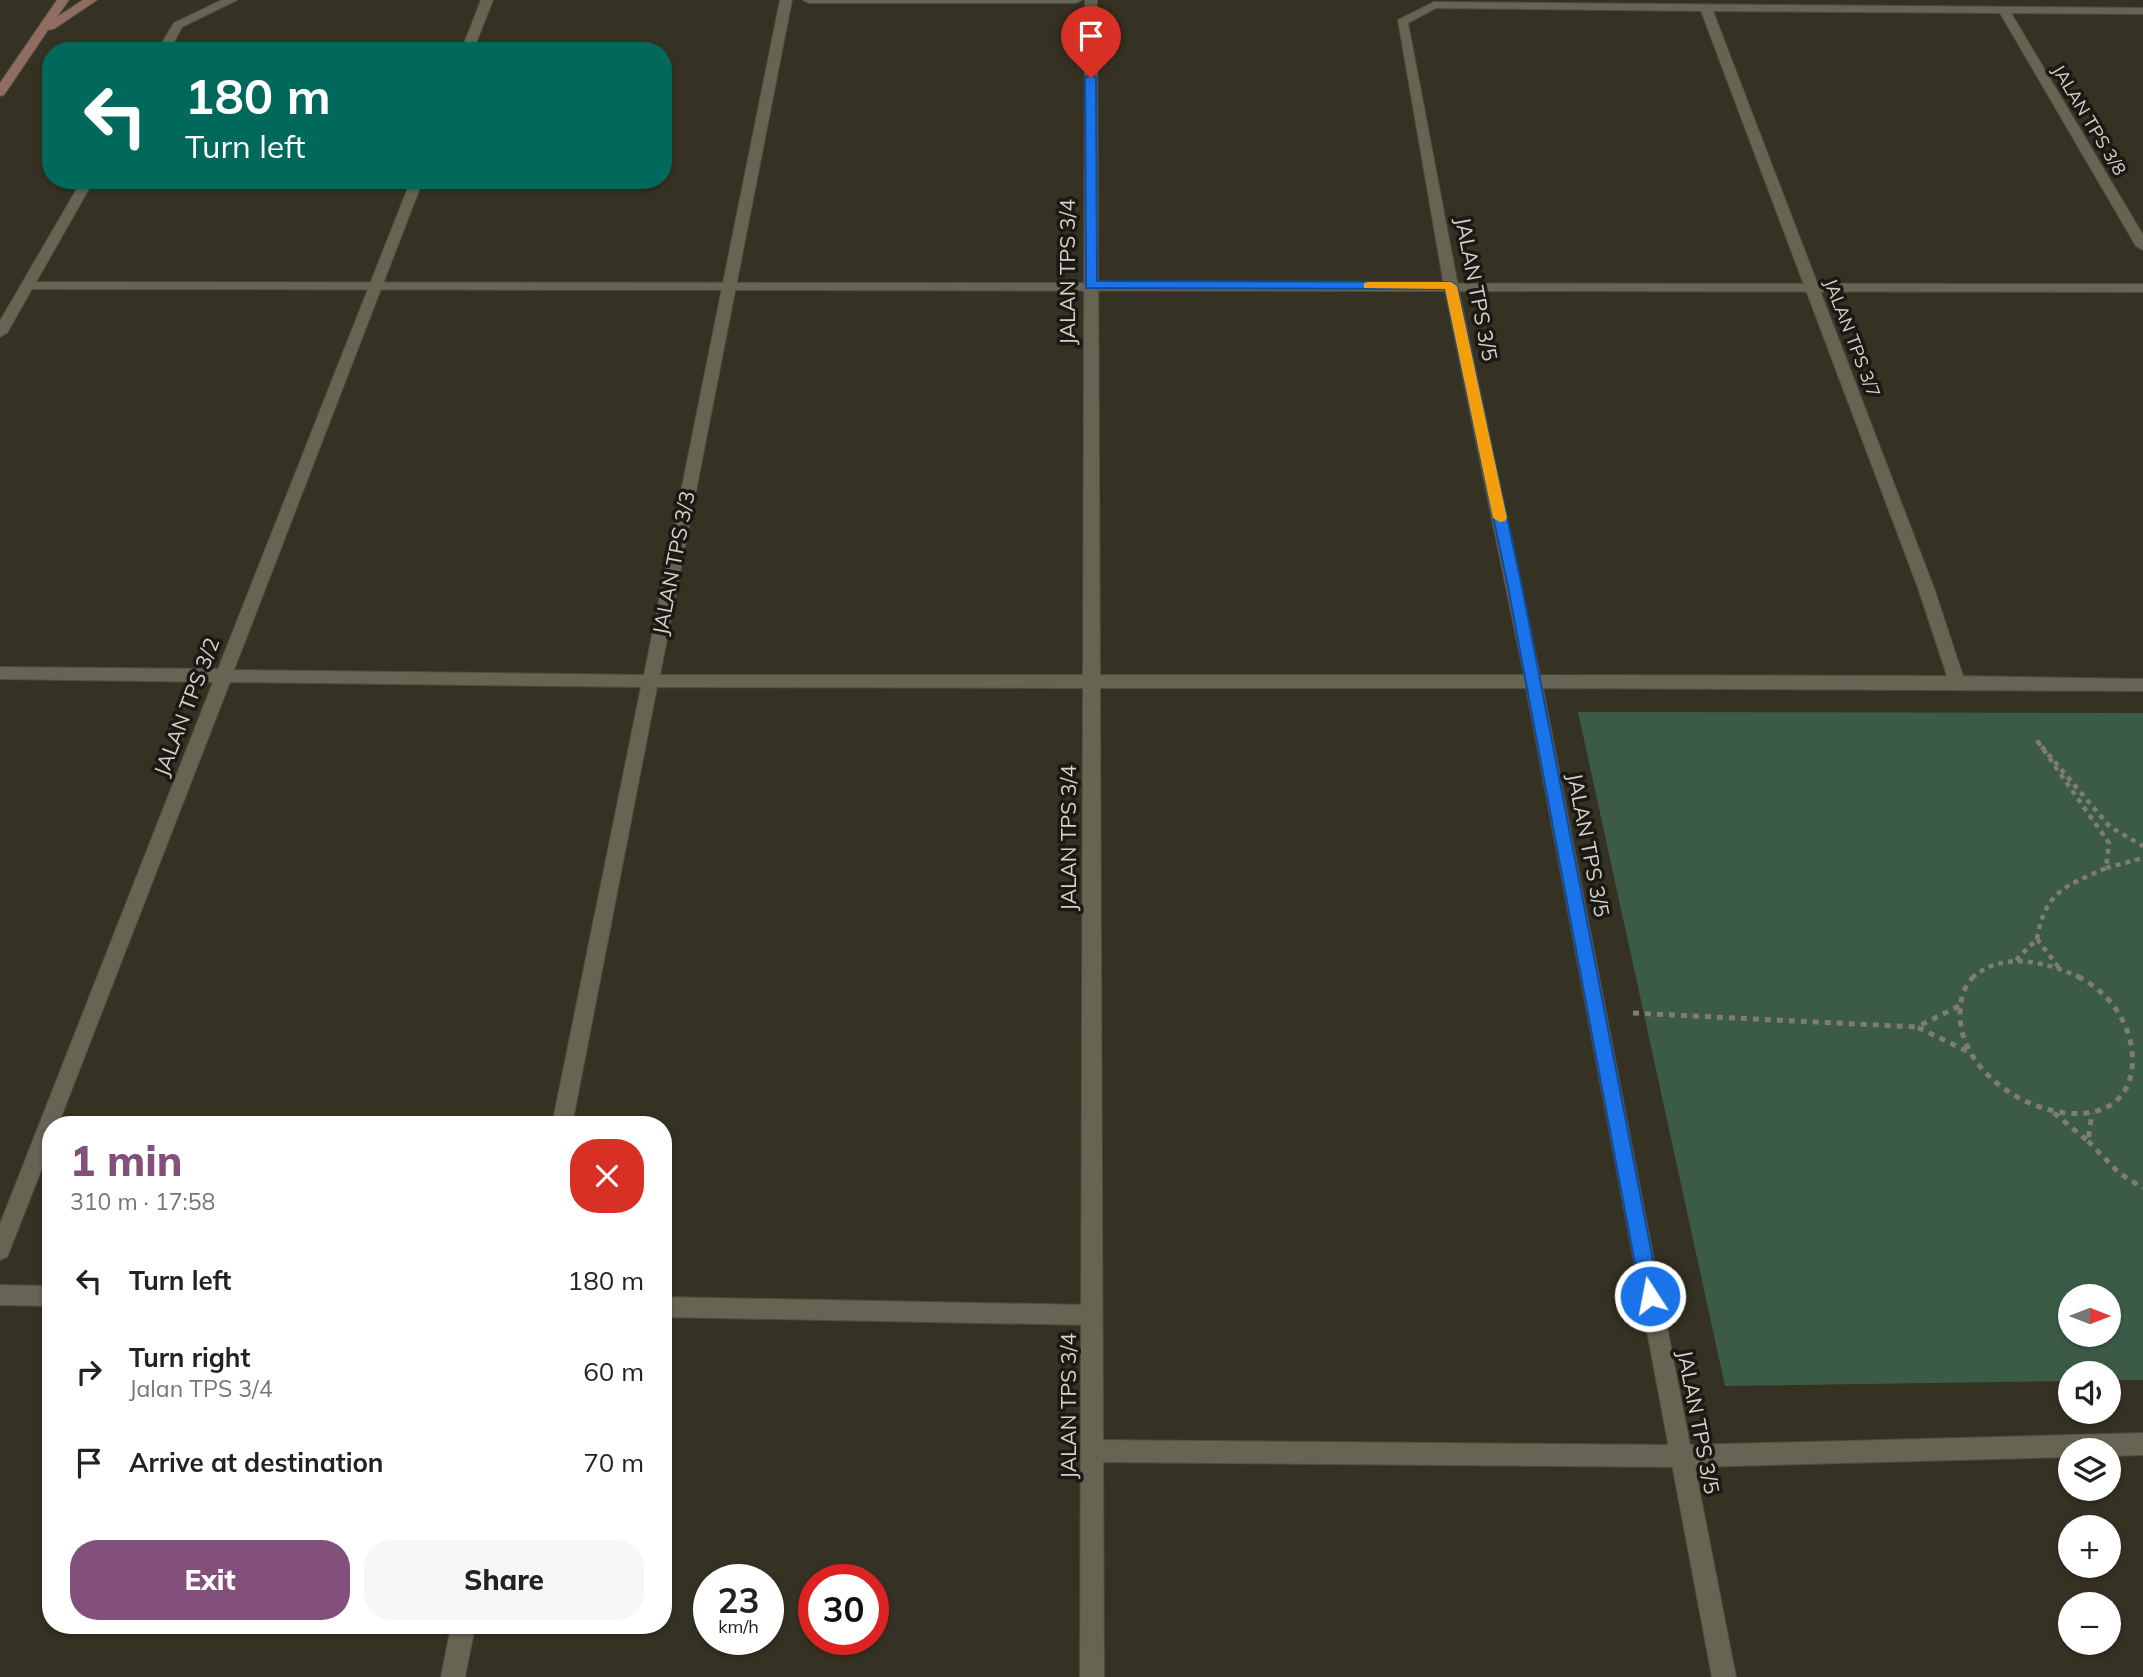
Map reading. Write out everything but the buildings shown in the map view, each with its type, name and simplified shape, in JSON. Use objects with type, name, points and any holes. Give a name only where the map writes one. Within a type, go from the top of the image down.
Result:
[{"type":"street","points":[[0,92],[63,0]]},
{"type":"street","points":[[39,35],[91,0]]},
{"type":"street","points":[[168,42],[178,24],[231,0]]},
{"type":"street","points":[[471,42],[487,0]]},
{"type":"street","name":"JALAN TPS 3/3","points":[[564,1116],[786,0]]},
{"type":"street","points":[[809,0],[1076,0]]},
{"type":"street","name":"JALAN TPS 3/4","points":[[1091,0],[1092,1677]]},
{"type":"street","name":"JALAN TPS 3/5","points":[[1706,8],[1434,5],[1402,22],[1451,286],[1533,682],[1724,1677]]},
{"type":"street","points":[[1706,8],[2143,11]]},
{"type":"street","name":"JALAN TPS 3/7","points":[[1706,8],[1926,588],[1957,682]]},
{"type":"street","name":"JALAN TPS 3/8","points":[[2004,11],[2143,246]]},
{"type":"street","points":[[0,333],[83,189]]},
{"type":"street","name":"JALAN TPS 3/2","points":[[52,1116],[413,189]]},
{"type":"street","points":[[27,286],[2143,288]]},
{"type":"street","points":[[0,673],[650,681],[1957,682],[2143,685]]},
{"type":"street","name":"JALAN TPS 3/2","points":[[0,1250],[42,1142]]},
{"type":"street","points":[[0,1295],[42,1296]]},
{"type":"street","points":[[672,1307],[1091,1315]]},
{"type":"street","points":[[1092,1451],[1680,1456],[2143,1444]]},
{"type":"street","points":[[453,1677],[461,1634]]},
{"type":"path","points":[[2106,868],[2109,843],[2038,742],[2110,827],[2143,846]]},
{"type":"path","points":[[2017,960],[2037,939],[2039,915],[2054,893],[2106,868],[2143,858]]},
{"type":"path","points":[[2037,939],[2061,969]]},
{"type":"path","points":[[2137,1075],[2134,1086],[2118,1103],[2092,1113],[2065,1114],[2034,1106],[2005,1089],[1980,1068],[1965,1043],[1958,1018],[1960,995],[1972,977],[1992,965],[2017,960],[2044,963],[2061,969],[2100,991],[2122,1013],[2136,1038],[2140,1063]]},
{"type":"path","points":[[1917,1027],[1959,1005]]},
{"type":"path","points":[[1633,1013],[1917,1027],[1971,1053]]},
{"type":"path","points":[[2050,1110],[2088,1141],[2119,1173],[2143,1188]]},
{"type":"path","points":[[2088,1141],[2092,1113]]},
{"type":"green space","points":[[1578,712],[2143,713],[2143,1380],[2121,1380],[2121,1361],[2058,1361],[2058,1381],[1725,1386]]},
{"type":"slow traffic","points":[[1368,285],[1451,286],[1500,518]]},
{"type":"route","points":[[1091,78],[1090,285],[1451,286],[1515,587],[1650,1296]]}]
